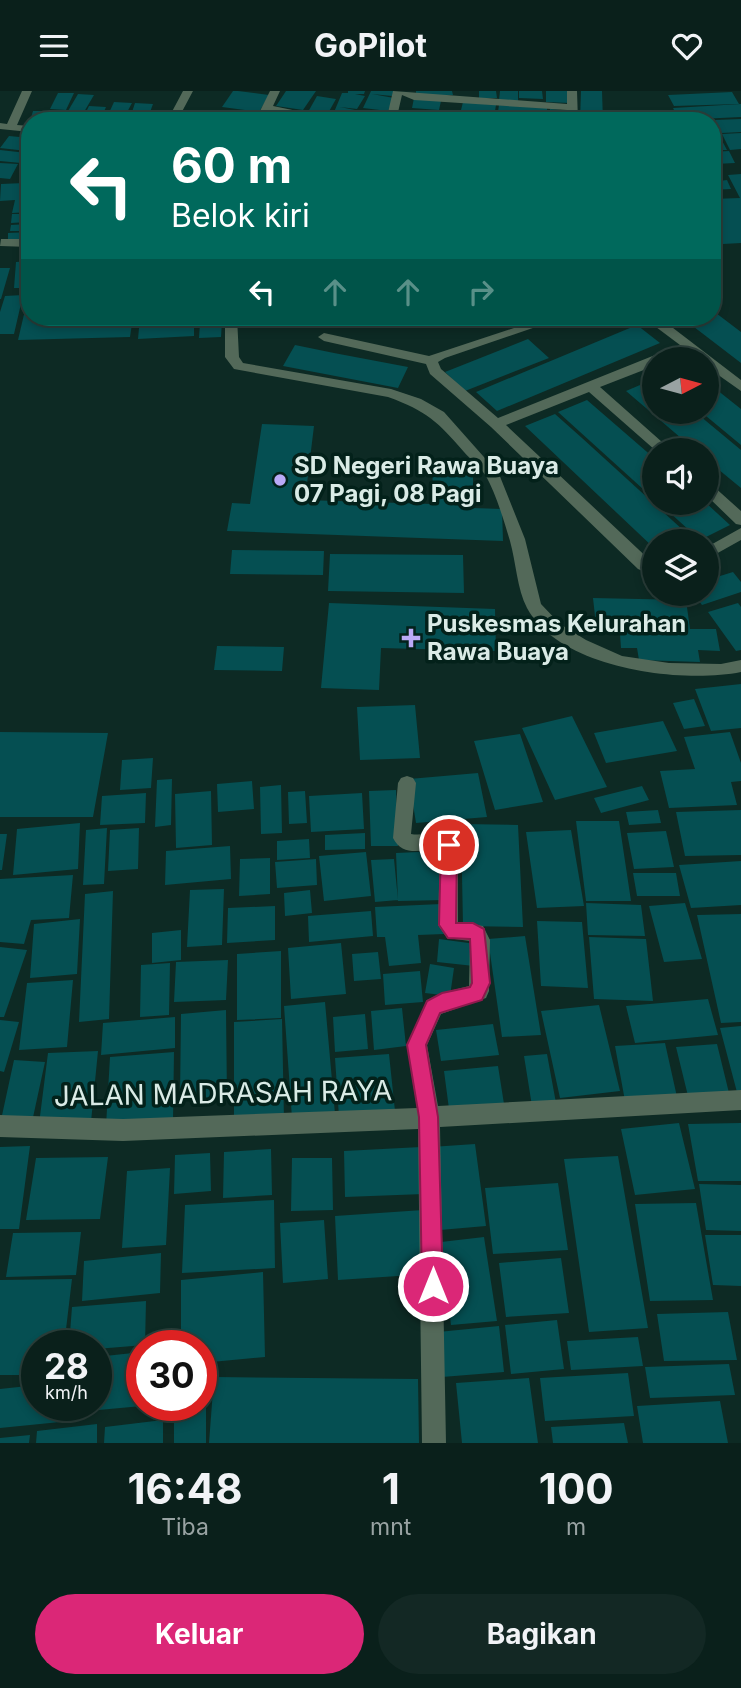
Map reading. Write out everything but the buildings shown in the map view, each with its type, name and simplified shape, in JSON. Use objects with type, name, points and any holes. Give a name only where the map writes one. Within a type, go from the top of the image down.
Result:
[{"type":"street","points":[[5,126],[27,91]]},
{"type":"street","points":[[177,112],[188,91]]},
{"type":"street","points":[[266,112],[275,91]]},
{"type":"street","points":[[393,112],[399,91],[414,97],[573,107]]},
{"type":"street","points":[[572,91],[573,112]]},
{"type":"street","points":[[268,108],[290,112]]},
{"type":"street","points":[[8,225],[1,244],[21,243]]},
{"type":"street","points":[[231,326],[232,356],[239,366],[391,393],[416,402],[439,415],[492,474],[517,539],[534,606],[554,628],[619,662],[669,669],[721,670],[741,666]]},
{"type":"street","points":[[324,337],[431,361],[533,326]]},
{"type":"street","points":[[663,326],[690,346]]},
{"type":"street","points":[[431,361],[435,371],[496,424],[642,564]]},
{"type":"street","points":[[496,424],[642,366]]},
{"type":"street","points":[[719,369],[741,387]]},
{"type":"street","points":[[592,386],[650,438]]},
{"type":"street","points":[[719,499],[741,520]]},
{"type":"street","points":[[719,547],[741,533]]},
{"type":"street","points":[[407,783],[402,838],[411,844],[441,840],[449,845],[448,925],[454,932],[476,932],[480,940],[479,991],[433,1007],[416,1045],[429,1117],[434,1443]]},
{"type":"street","name":"JALAN MADRASAH RAYA","points":[[0,1126],[123,1130],[741,1100]]},
{"type":"place","name":"SD Negeri Rawa Buaya 07 Pagi, 08 Pagi","points":[[280,480]]},
{"type":"place","name":"Puskesmas Kelurahan Rawa Buaya","points":[[411,638]]},
{"type":"route","points":[[433,1286],[429,1117],[416,1045],[433,1007],[442,1002],[476,994],[481,983],[478,935],[473,931],[450,930],[446,917],[450,873],[449,845]]}]
